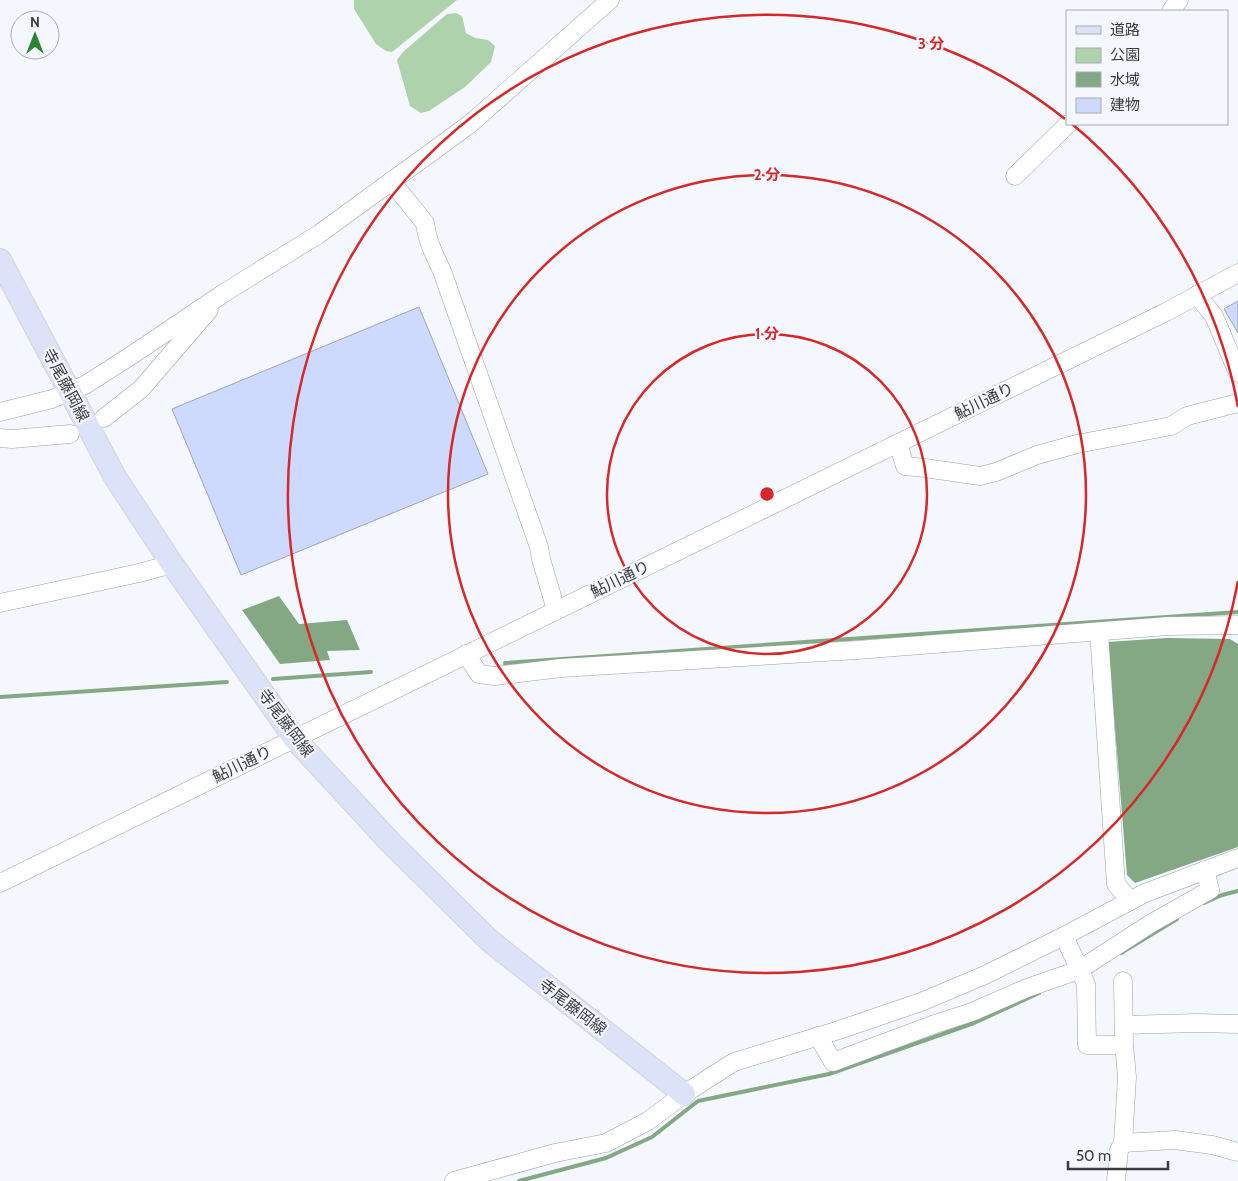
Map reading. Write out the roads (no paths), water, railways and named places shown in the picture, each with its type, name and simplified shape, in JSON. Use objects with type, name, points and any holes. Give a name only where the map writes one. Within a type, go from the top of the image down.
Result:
[{"type":"main road","name":"寺尾藤岡線","points":[[0,260],[115,477],[172,564],[294,738],[390,842],[490,941],[684,1094]]},
{"type":"street","points":[[0,412],[52,399],[64,383],[86,384],[224,293],[319,234],[470,124],[610,0]]},
{"type":"street","points":[[1015,176],[1067,125]]},
{"type":"street","points":[[391,181],[425,224],[432,251],[442,271],[539,547],[556,610]]},
{"type":"street","name":"鮎川通り","points":[[0,883],[1166,312],[1238,273]]},
{"type":"street","points":[[104,418],[141,389],[224,293]]},
{"type":"street","points":[[1197,295],[1214,316],[1238,373]]},
{"type":"street","points":[[898,444],[905,466],[980,476],[996,472],[1037,455],[1077,444],[1171,426],[1187,416],[1238,402]]},
{"type":"street","points":[[0,438],[12,439],[70,434]]},
{"type":"street","points":[[0,603],[140,574],[172,564]]},
{"type":"street","points":[[466,654],[479,674],[494,676],[561,668],[857,650],[1168,626],[1238,625]]},
{"type":"street","points":[[1099,632],[1116,884],[1130,901]]},
{"type":"street","points":[[454,1181],[556,1153],[606,1143],[648,1121],[684,1094],[734,1062],[922,1002],[985,975],[1064,936],[1145,892],[1238,858]]},
{"type":"street","points":[[818,1036],[833,1062],[972,1012],[1028,988],[1079,970],[1150,924],[1210,890],[1205,870]]},
{"type":"street","points":[[1064,936],[1086,984],[1087,1044],[1124,1045]]},
{"type":"street","points":[[1116,1181],[1119,1150],[1123,1143],[1127,1077],[1124,1045],[1123,981]]},
{"type":"street","points":[[1124,1026],[1197,1023],[1238,1024]]},
{"type":"street","points":[[1123,1143],[1176,1140],[1212,1145],[1238,1152]]},
{"type":"water","points":[[279,596],[299,624],[347,620],[360,650],[327,651],[330,660],[280,664],[242,610]]},
{"type":"water","points":[[1167,638],[1230,639],[1238,644],[1238,847],[1135,883],[1127,875],[1108,642]]},
{"type":"waterway","points":[[505,663],[1238,612]]},
{"type":"waterway","points":[[273,679],[371,672]]},
{"type":"waterway","points":[[0,697],[227,682]]},
{"type":"waterway","points":[[1204,903],[1222,895],[1238,891]]},
{"type":"waterway","points":[[1121,953],[1177,919]]},
{"type":"waterway","points":[[519,1181],[606,1158],[652,1137],[698,1101],[829,1074],[974,1023],[1039,993]]}]
